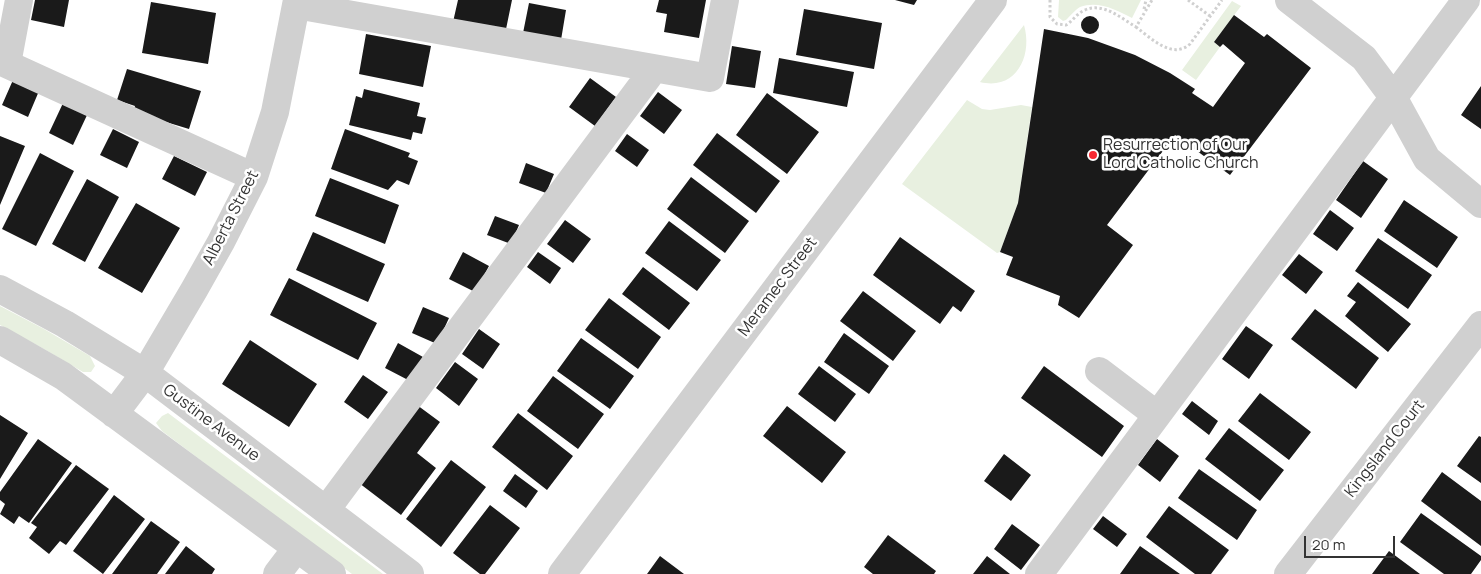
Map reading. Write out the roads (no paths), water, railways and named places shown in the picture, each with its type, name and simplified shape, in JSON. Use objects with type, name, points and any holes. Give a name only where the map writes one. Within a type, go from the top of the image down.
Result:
[{"type":"street","points":[[19,0],[3,63],[254,177]]},
{"type":"street","points":[[296,2],[710,78],[725,0]]},
{"type":"street","name":"Meramec Street","points":[[562,574],[993,0]]},
{"type":"street","points":[[1289,0],[1364,58],[1393,97],[1427,158],[1481,204]]},
{"type":"street","points":[[1039,574],[1466,0]]},
{"type":"street","name":"Alberta Street","points":[[114,414],[145,373],[222,242],[254,177],[275,112],[296,2]]},
{"type":"street","points":[[326,510],[654,69]]},
{"type":"street","name":"Gustine Avenue","points":[[0,289],[64,324],[145,373],[410,574]]},
{"type":"street","name":"Kingsland Court","points":[[1288,574],[1481,325]]},
{"type":"street","points":[[0,340],[63,376],[332,574]]},
{"type":"street","points":[[1100,371],[1157,415]]},
{"type":"street","points":[[277,574],[296,548]]},
{"type":"place","name":"Resurrection of Our Lord Catholic Church","points":[[1093,155]]}]
